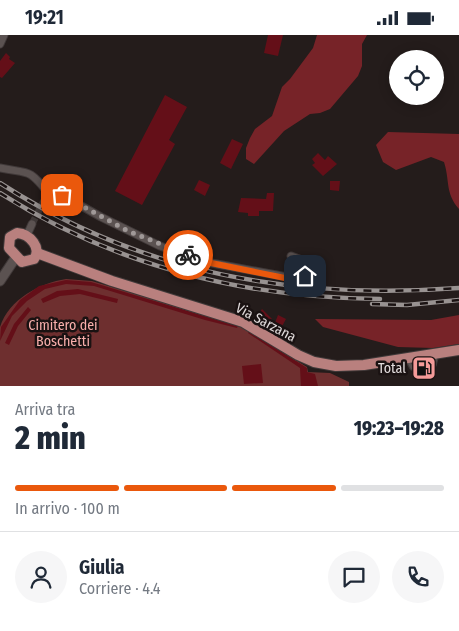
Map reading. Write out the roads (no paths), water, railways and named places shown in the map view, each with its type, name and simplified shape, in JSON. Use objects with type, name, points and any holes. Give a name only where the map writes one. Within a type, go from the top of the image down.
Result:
[{"type":"main road","points":[[0,231],[10,237]]},
{"type":"main road","points":[[17,233],[26,235],[36,245],[37,253],[34,259],[28,262],[16,257],[9,248],[10,237],[17,233]]},
{"type":"main road","name":"Via Sarzana","points":[[37,253],[112,281],[243,322],[298,355],[314,362],[336,366],[364,365],[459,350]]},
{"type":"street","points":[[0,44],[4,35]]},
{"type":"street","points":[[0,168],[26,171],[36,177],[48,193],[62,195],[101,217],[160,246],[206,262],[298,279],[305,276],[307,262],[291,256]]},
{"type":"street","points":[[26,235],[32,224]]},
{"type":"street","points":[[0,281],[16,257]]},
{"type":"tunnel","points":[[32,224],[48,193]]},
{"type":"railway","points":[[0,183],[53,214],[108,239],[164,259],[220,274],[278,284],[338,289],[398,291],[459,288]]},
{"type":"railway","points":[[0,193],[44,218],[89,240],[135,258],[182,273],[280,292],[380,299]]},
{"type":"railway","points":[[372,304],[407,305],[459,300]]},
{"type":"place","name":"Total","points":[[424,368]]},
{"type":"park label","name":"Cimitero dei Boschetti","points":[[63,333]]}]
